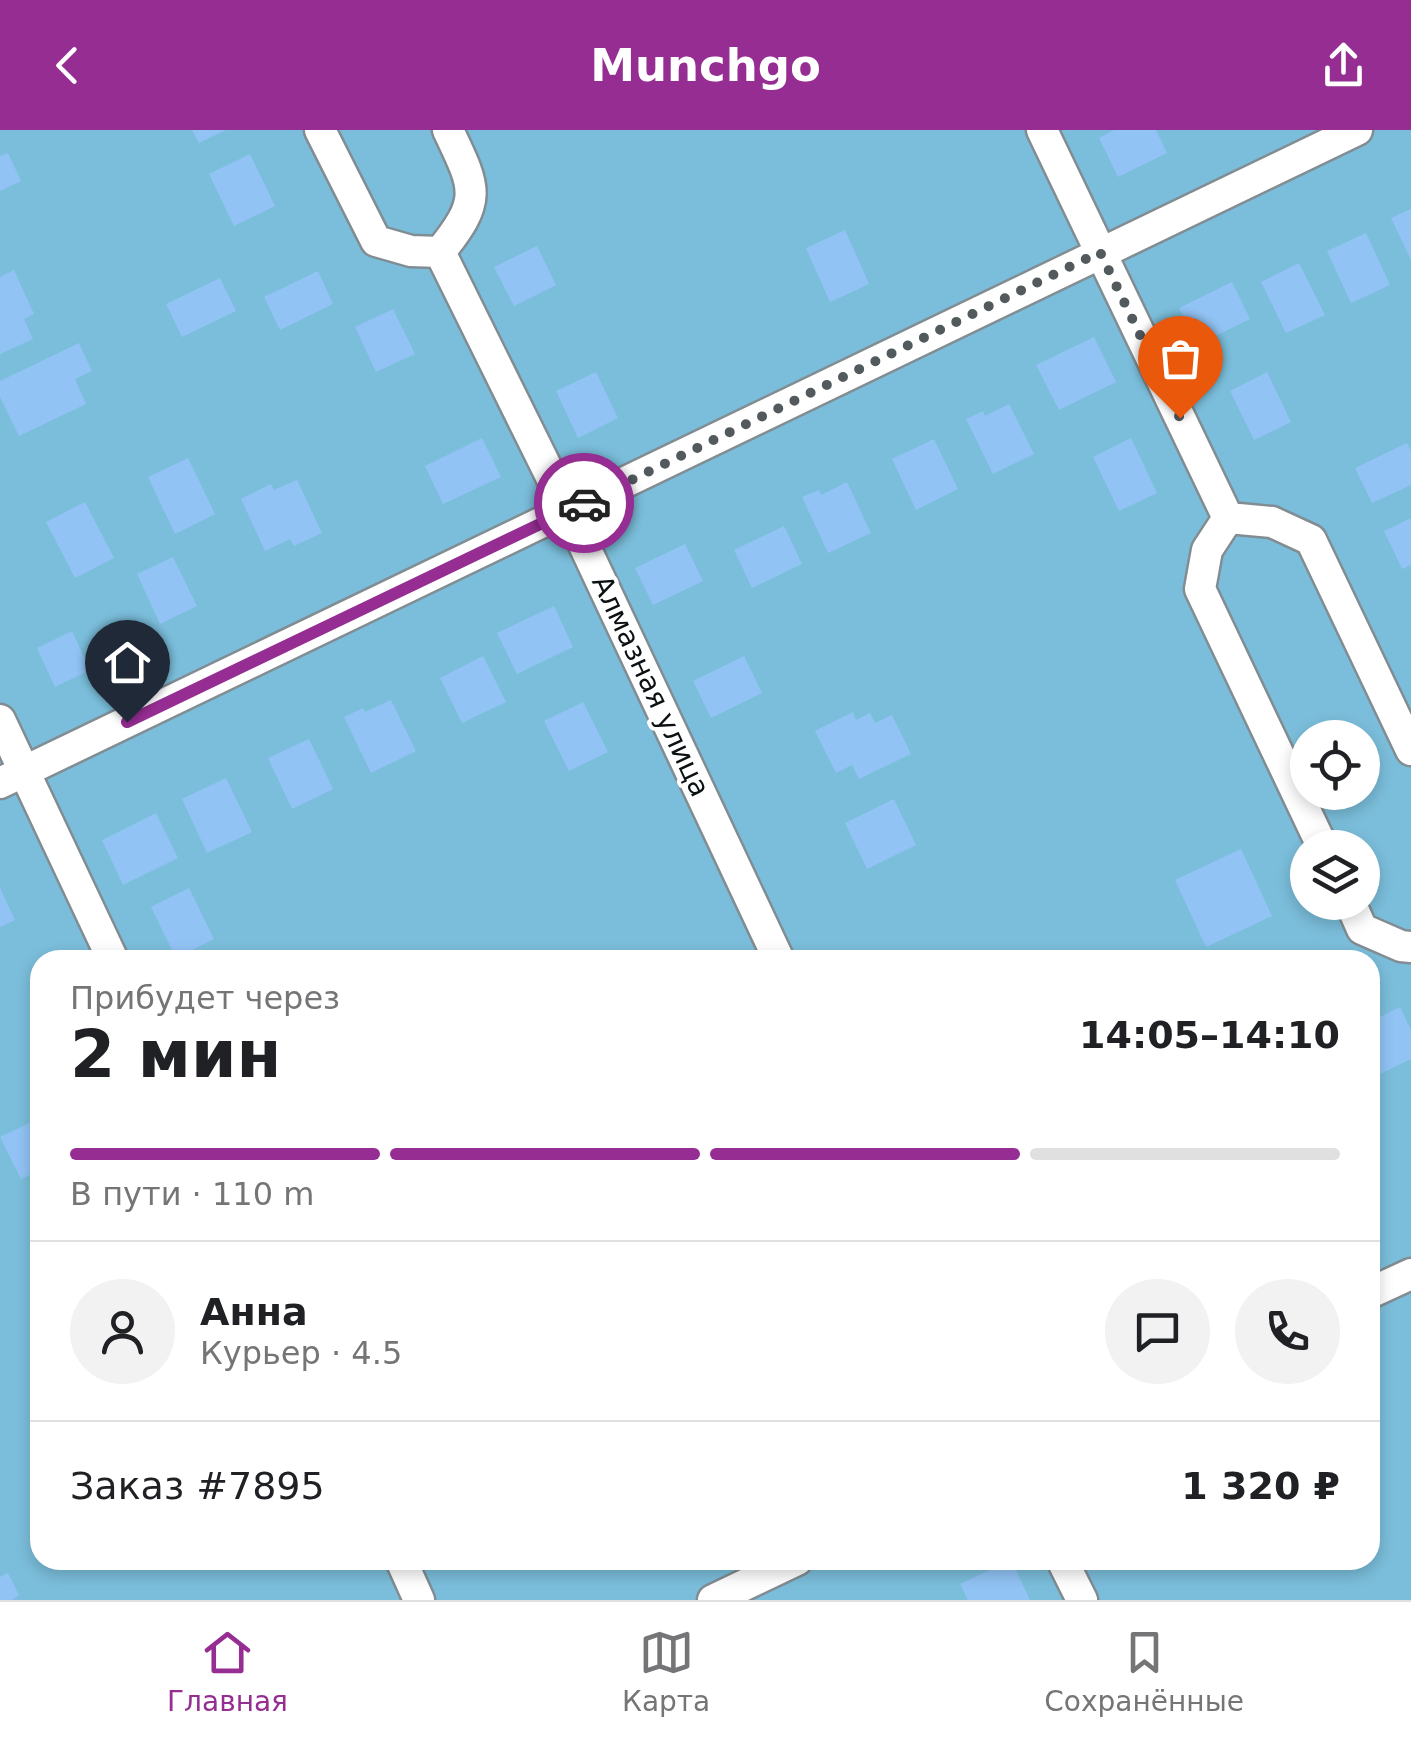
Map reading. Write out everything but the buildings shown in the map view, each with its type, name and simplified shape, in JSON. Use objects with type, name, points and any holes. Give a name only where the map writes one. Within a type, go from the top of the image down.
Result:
[{"type":"street","points":[[320,130],[376,241],[411,251],[440,252],[465,222],[470,203],[471,178],[448,130]]},
{"type":"street","points":[[1042,130],[1228,518]]},
{"type":"street","points":[[12,777],[1357,130]]},
{"type":"street","name":"Алмазная улица","points":[[440,252],[568,511],[774,950]]},
{"type":"street","points":[[1228,518],[1272,522],[1311,540],[1411,750]]},
{"type":"street","points":[[1228,518],[1207,550],[1200,589],[1314,830]]},
{"type":"street","points":[[0,720],[12,777],[107,950]]},
{"type":"street","points":[[1358,920],[1362,929],[1411,947]]},
{"type":"street","points":[[1380,1288],[1411,1274]]},
{"type":"street","points":[[406,1570],[418,1600]]},
{"type":"street","points":[[714,1600],[777,1570]]},
{"type":"street","points":[[1067,1570],[1082,1600]]},
{"type":"shaded area","points":[[0,130],[1411,130],[1411,1600],[0,1600]]},
{"type":"way so far","points":[[584,503],[1100,252],[1180,418]]},
{"type":"route","points":[[127,722],[584,503]]}]
